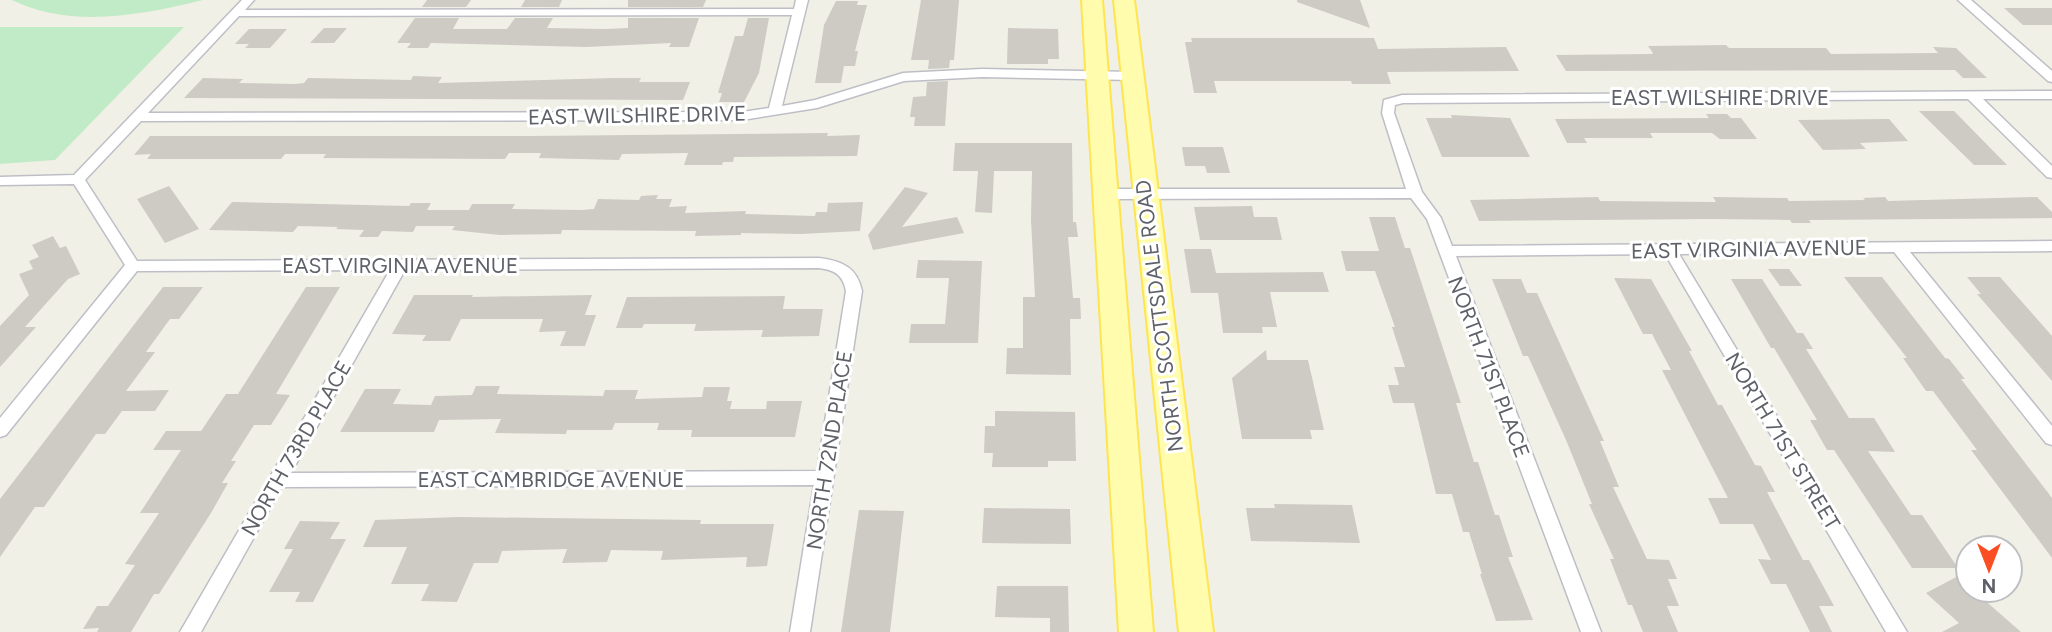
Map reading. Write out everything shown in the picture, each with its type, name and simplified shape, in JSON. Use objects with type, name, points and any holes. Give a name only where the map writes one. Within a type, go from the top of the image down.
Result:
[{"type":"main road","name":"NORTH SCOTTSDALE ROAD","points":[[1092,0],[1136,632]]},
{"type":"main road","name":"NORTH SCOTTSDALE ROAD","points":[[1124,0],[1196,632]]},
{"type":"street","points":[[0,181],[78,179],[248,0]]},
{"type":"street","points":[[1964,0],[2052,78]]},
{"type":"street","points":[[236,13],[801,6],[774,112]]},
{"type":"street","name":"EAST WILSHIRE DRIVE","points":[[138,117],[742,116],[817,104],[903,76],[1097,73],[1132,76]]},
{"type":"street","name":"EAST WILSHIRE DRIVE","points":[[1390,103],[1402,99],[2052,95]]},
{"type":"street","points":[[1972,96],[2052,174]]},
{"type":"street","name":"NORTH 71ST PLACE","points":[[1390,103],[1388,113],[1415,193],[1434,218],[1591,632]]},
{"type":"street","points":[[0,430],[133,266],[78,179]]},
{"type":"street","points":[[1105,194],[1415,193]]},
{"type":"street","name":"EAST VIRGINIA AVENUE","points":[[1445,251],[2052,246]]},
{"type":"street","points":[[1898,247],[2052,438]]},
{"type":"street","name":"NORTH 71ST STREET","points":[[1669,249],[1897,632]]},
{"type":"street","name":"EAST VIRGINIA AVENUE","points":[[133,266],[819,263],[846,270]]},
{"type":"street","name":"NORTH 73RD PLACE","points":[[190,632],[401,264]]},
{"type":"street","name":"NORTH 72ND PLACE","points":[[800,632],[854,291],[852,278],[846,270]]},
{"type":"street","name":"EAST CAMBRIDGE AVENUE","points":[[279,480],[824,478]]},
{"type":"green space","points":[[12,0],[203,0],[131,14],[82,17],[34,9]]},
{"type":"green space","points":[[0,27],[184,27],[55,160],[0,164]]},
{"type":"building","points":[[427,0],[471,0],[466,7],[422,7]]},
{"type":"building","points":[[525,0],[562,0],[559,7],[521,7]]},
{"type":"building","points":[[628,0],[706,0],[703,7],[628,7]]},
{"type":"building","points":[[921,0],[959,0],[954,60],[950,60],[949,68],[928,69],[929,60],[911,60]]},
{"type":"building","points":[[1360,0],[1370,28],[1297,2]]},
{"type":"building","points":[[836,1],[858,1],[857,5],[867,5],[855,51],[858,51],[855,66],[844,66],[841,83],[815,83],[824,25]]},
{"type":"building","points":[[2004,8],[2052,8],[2052,25],[2023,25]]},
{"type":"building","points":[[415,18],[459,18],[453,29],[507,29],[515,18],[553,18],[547,28],[606,29],[628,28],[628,18],[699,18],[689,47],[669,47],[671,43],[586,47],[431,43],[428,48],[407,48],[411,43],[397,43]]},
{"type":"building","points":[[748,18],[769,18],[759,73],[744,102],[719,102],[722,93],[718,93],[735,36],[743,36]]},
{"type":"building","points":[[324,28],[347,28],[334,43],[310,43]]},
{"type":"building","points":[[1008,28],[1058,29],[1059,59],[1048,59],[1048,64],[1007,64]]},
{"type":"building","points":[[249,29],[287,29],[270,48],[245,48],[249,44],[235,44]]},
{"type":"building","points":[[1191,38],[1374,38],[1378,49],[1506,47],[1519,71],[1387,72],[1391,84],[1352,84],[1351,81],[1214,81],[1217,93],[1194,93],[1185,42],[1192,42]]},
{"type":"building","points":[[1726,45],[1729,48],[1826,48],[1831,54],[1938,53],[1933,47],[1956,48],[1987,78],[1963,78],[1955,70],[1566,71],[1556,55],[1652,54],[1648,46]]},
{"type":"building","points":[[413,76],[442,77],[438,83],[613,78],[641,78],[639,82],[690,82],[683,100],[184,98],[203,78],[243,79],[239,83],[295,84],[304,83],[308,78],[411,80]]},
{"type":"building","points":[[948,81],[945,126],[914,126],[915,117],[910,117],[913,97],[926,96],[927,82]]},
{"type":"building","points":[[1919,111],[1954,111],[2007,165],[1974,165]]},
{"type":"building","points":[[1706,114],[1727,114],[1731,118],[1741,118],[1757,139],[1720,139],[1712,133],[1650,133],[1653,138],[1584,138],[1587,143],[1567,143],[1555,119],[1709,118]]},
{"type":"building","points":[[1451,115],[1510,118],[1530,157],[1442,157],[1426,118],[1452,118]]},
{"type":"building","points":[[1889,119],[1908,141],[1860,143],[1866,149],[1823,150],[1798,120]]},
{"type":"building","points":[[828,133],[827,136],[860,135],[857,156],[734,157],[733,162],[723,162],[722,165],[684,165],[688,153],[622,154],[619,160],[539,158],[541,153],[509,153],[505,159],[323,158],[326,154],[285,154],[281,159],[147,159],[151,154],[134,155],[150,136]]},
{"type":"building","points":[[955,143],[1072,143],[1073,222],[1076,222],[1078,237],[1068,237],[1073,298],[1080,298],[1081,319],[1070,319],[1071,375],[1006,374],[1007,348],[1023,348],[1023,297],[1035,297],[1031,220],[1032,171],[994,171],[992,213],[975,212],[978,171],[953,171]]},
{"type":"building","points":[[1182,147],[1223,147],[1230,173],[1207,173],[1205,166],[1185,166]]},
{"type":"building","points":[[169,186],[199,229],[165,243],[137,199]]},
{"type":"building","points":[[905,187],[928,193],[902,227],[957,217],[964,233],[873,250],[868,235]]},
{"type":"building","points":[[658,195],[656,199],[672,199],[669,207],[687,206],[685,213],[746,211],[745,214],[815,216],[816,212],[827,212],[828,203],[863,202],[860,231],[695,236],[696,231],[562,230],[561,234],[500,235],[452,230],[455,226],[416,226],[413,232],[382,231],[378,237],[359,237],[364,230],[336,229],[338,227],[298,226],[293,232],[209,230],[232,202],[409,206],[411,203],[431,203],[427,210],[469,210],[472,204],[515,204],[512,209],[581,210],[594,209],[598,199],[639,200],[641,196]]},
{"type":"building","points":[[1598,197],[1600,201],[1716,202],[1713,197],[1787,198],[1789,201],[1865,200],[1863,198],[1885,197],[1888,201],[2037,197],[2052,212],[2052,218],[1809,220],[1811,223],[1792,223],[1790,220],[1711,219],[1479,221],[1470,200]]},
{"type":"building","points":[[1252,206],[1254,217],[1277,217],[1282,240],[1200,240],[1194,207]]},
{"type":"building","points":[[1369,217],[1395,217],[1405,248],[1410,248],[1461,403],[1456,403],[1474,462],[1478,462],[1495,515],[1499,515],[1513,557],[1508,557],[1533,620],[1496,621],[1469,532],[1463,532],[1452,494],[1436,494],[1414,403],[1393,403],[1388,385],[1399,385],[1394,367],[1405,367],[1392,327],[1395,327],[1375,271],[1346,271],[1341,251],[1379,251]]},
{"type":"building","points":[[53,236],[60,248],[66,246],[80,274],[68,279],[25,327],[36,327],[0,367],[0,326],[29,295],[19,274],[33,269],[29,261],[39,257],[32,245]]},
{"type":"building","points":[[1184,249],[1211,249],[1216,273],[1323,272],[1329,292],[1270,292],[1277,327],[1262,327],[1263,333],[1223,333],[1218,293],[1191,293]]},
{"type":"building","points":[[918,260],[982,261],[978,343],[909,343],[911,324],[945,324],[949,278],[916,278]]},
{"type":"building","points":[[1768,269],[1789,269],[1802,286],[1780,286]]},
{"type":"building","points":[[1844,277],[1882,277],[1945,358],[1949,359],[1965,379],[1961,379],[2052,498],[2052,558],[1971,450],[1977,450],[1933,391],[1926,391],[1903,358],[1907,358]]},
{"type":"building","points":[[1967,277],[2000,277],[2052,336],[2052,381],[1977,294],[1981,294]]},
{"type":"building","points":[[1614,278],[1651,279],[1692,351],[1689,351],[1718,405],[1722,405],[1755,465],[1761,466],[1775,492],[1767,492],[1803,560],[1809,560],[1834,606],[1819,606],[1832,632],[1810,632],[1786,584],[1771,584],[1758,559],[1771,560],[1753,524],[1720,524],[1708,498],[1728,498],[1662,370],[1671,370],[1652,334],[1643,334]]},
{"type":"building","points":[[1492,279],[1521,279],[1527,293],[1537,293],[1604,441],[1600,441],[1619,487],[1613,487],[1647,559],[1669,560],[1677,579],[1668,579],[1679,606],[1667,606],[1678,632],[1643,632],[1632,605],[1628,605],[1610,559],[1614,559],[1589,504],[1592,504],[1566,440],[1528,356],[1523,356]]},
{"type":"building","points":[[1731,279],[1762,279],[1797,333],[1803,333],[1813,349],[1806,349],[1849,418],[1874,418],[1895,452],[1868,451],[1911,515],[1922,515],[1954,562],[1954,568],[1912,568],[1834,450],[1827,450],[1810,420],[1817,420],[1774,348],[1771,348]]},
{"type":"building","points":[[163,287],[203,287],[179,319],[170,319],[146,352],[155,352],[126,391],[169,390],[155,411],[122,411],[105,434],[96,434],[44,507],[35,507],[0,557],[0,499]]},
{"type":"building","points":[[306,287],[340,287],[276,394],[290,395],[271,425],[254,425],[231,461],[236,461],[222,483],[228,483],[211,513],[159,594],[154,594],[131,632],[97,632],[99,628],[83,629],[97,606],[108,606],[135,565],[125,564],[159,513],[140,513],[181,450],[153,450],[166,431],[201,431],[226,394],[238,394]]},
{"type":"building","points":[[414,295],[592,295],[585,315],[596,315],[585,346],[560,346],[566,331],[539,332],[543,319],[461,319],[450,341],[422,341],[426,335],[392,334]]},
{"type":"building","points":[[785,296],[783,309],[823,309],[819,336],[761,337],[763,330],[694,331],[696,324],[644,324],[642,328],[616,328],[627,297]]},
{"type":"building","points":[[1266,350],[1267,360],[1308,360],[1324,430],[1310,430],[1312,439],[1242,439],[1232,378]]},
{"type":"building","points":[[476,386],[500,386],[497,394],[603,396],[605,390],[638,390],[635,399],[702,397],[704,387],[730,387],[727,401],[732,401],[730,409],[766,409],[767,401],[802,401],[795,437],[691,437],[692,430],[657,430],[659,423],[615,423],[612,430],[567,430],[566,434],[495,433],[501,419],[439,420],[434,432],[340,432],[365,389],[401,389],[393,404],[431,405],[435,396],[472,395]]},
{"type":"building","points":[[995,411],[1075,412],[1076,461],[1048,461],[1048,467],[992,467],[993,453],[984,453],[985,426],[995,426]]},
{"type":"building","points":[[1274,504],[1352,505],[1360,543],[1251,541],[1246,508],[1275,508]]},
{"type":"building","points":[[984,508],[1070,509],[1071,544],[982,543]]},
{"type":"building","points":[[859,510],[904,511],[890,632],[841,632]]},
{"type":"building","points":[[459,517],[701,520],[700,524],[774,524],[767,566],[746,567],[747,557],[661,560],[663,551],[611,550],[607,562],[562,563],[567,549],[502,551],[498,563],[474,563],[457,602],[421,601],[429,584],[391,584],[407,547],[363,547],[375,520]]},
{"type":"building","points":[[300,521],[340,522],[330,539],[346,539],[313,602],[295,602],[300,592],[269,592],[293,549],[284,549]]},
{"type":"building","points":[[1954,578],[1954,604],[1989,604],[2021,632],[1942,632],[1959,623],[1926,593]]},
{"type":"building","points":[[997,586],[1068,586],[1069,632],[1050,632],[1050,618],[995,617]]}]
